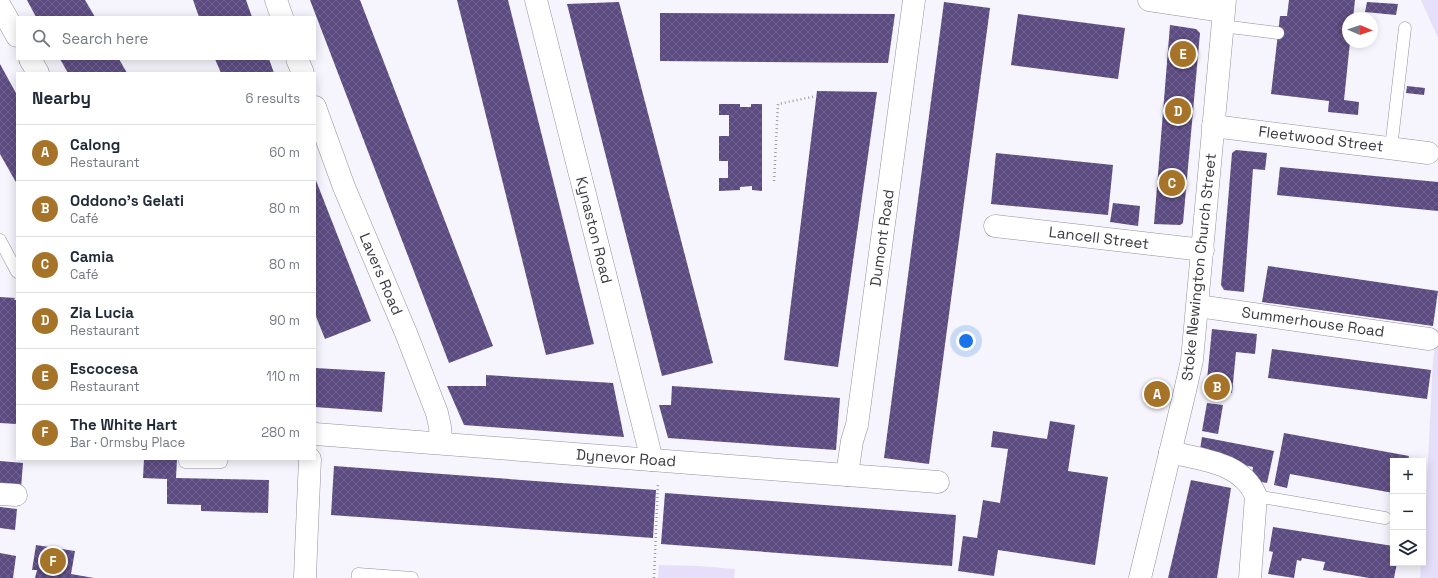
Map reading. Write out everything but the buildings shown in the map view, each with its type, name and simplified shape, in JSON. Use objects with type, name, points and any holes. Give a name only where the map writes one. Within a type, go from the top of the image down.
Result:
[{"type":"street","points":[[276,0],[282,16]]},
{"type":"street","name":"Kynaston Road","points":[[536,0],[652,460]]},
{"type":"street","name":"Dumont Road","points":[[848,475],[852,441],[858,417],[914,0]]},
{"type":"street","points":[[1149,0],[1223,12]]},
{"type":"street","points":[[0,6],[16,34]]},
{"type":"street","name":"Stoke Newington Church Street","points":[[1140,578],[1190,371],[1198,306],[1223,12]]},
{"type":"street","points":[[31,60],[37,72]]},
{"type":"street","points":[[297,60],[302,72]]},
{"type":"street","name":"Lavers Road","points":[[316,110],[344,187],[406,333],[436,413],[440,427],[441,443]]},
{"type":"street","name":"Fleetwood Street","points":[[1213,126],[1428,153]]},
{"type":"street","name":"Lancell Street","points":[[995,226],[1203,250]]},
{"type":"street","name":"Summerhouse Road","points":[[1198,306],[1429,339]]},
{"type":"street","name":"Dynevor Road","points":[[316,434],[938,482]]},
{"type":"street","points":[[1170,452],[1224,466],[1235,471],[1252,486],[1256,496],[1250,578]]},
{"type":"street","points":[[306,578],[310,460]]},
{"type":"lane","points":[[1223,12],[1278,33]]},
{"type":"lane","points":[[1391,148],[1405,28]]},
{"type":"lane","points":[[0,240],[16,270]]},
{"type":"lane","points":[[185,460],[185,462],[221,462],[222,460]]},
{"type":"lane","points":[[1256,496],[1385,518]]},
{"type":"lane","points":[[358,578],[358,574],[412,578]]},
{"type":"path","points":[[774,181],[778,104],[817,96]]},
{"type":"path","points":[[652,460],[658,482],[654,578]]},
{"type":"shaded area","points":[[1421,0],[1438,0],[1438,38]]},
{"type":"shaded area","points":[[1438,328],[1438,578],[1420,578],[1421,566],[1426,566],[1426,502],[1433,359]]},
{"type":"shaded area","points":[[659,565],[735,569],[734,578],[658,578]]},
{"type":"place","name":"Escocesa","points":[[1183,54]]},
{"type":"place","name":"Zia Lucia","points":[[1178,111]]},
{"type":"place","name":"Camia","points":[[1172,183]]},
{"type":"place","name":"Oddono's Gelati","points":[[1217,387]]},
{"type":"place","name":"Calong","points":[[1157,394]]},
{"type":"place","name":"The White Hart","points":[[53,561]]}]
